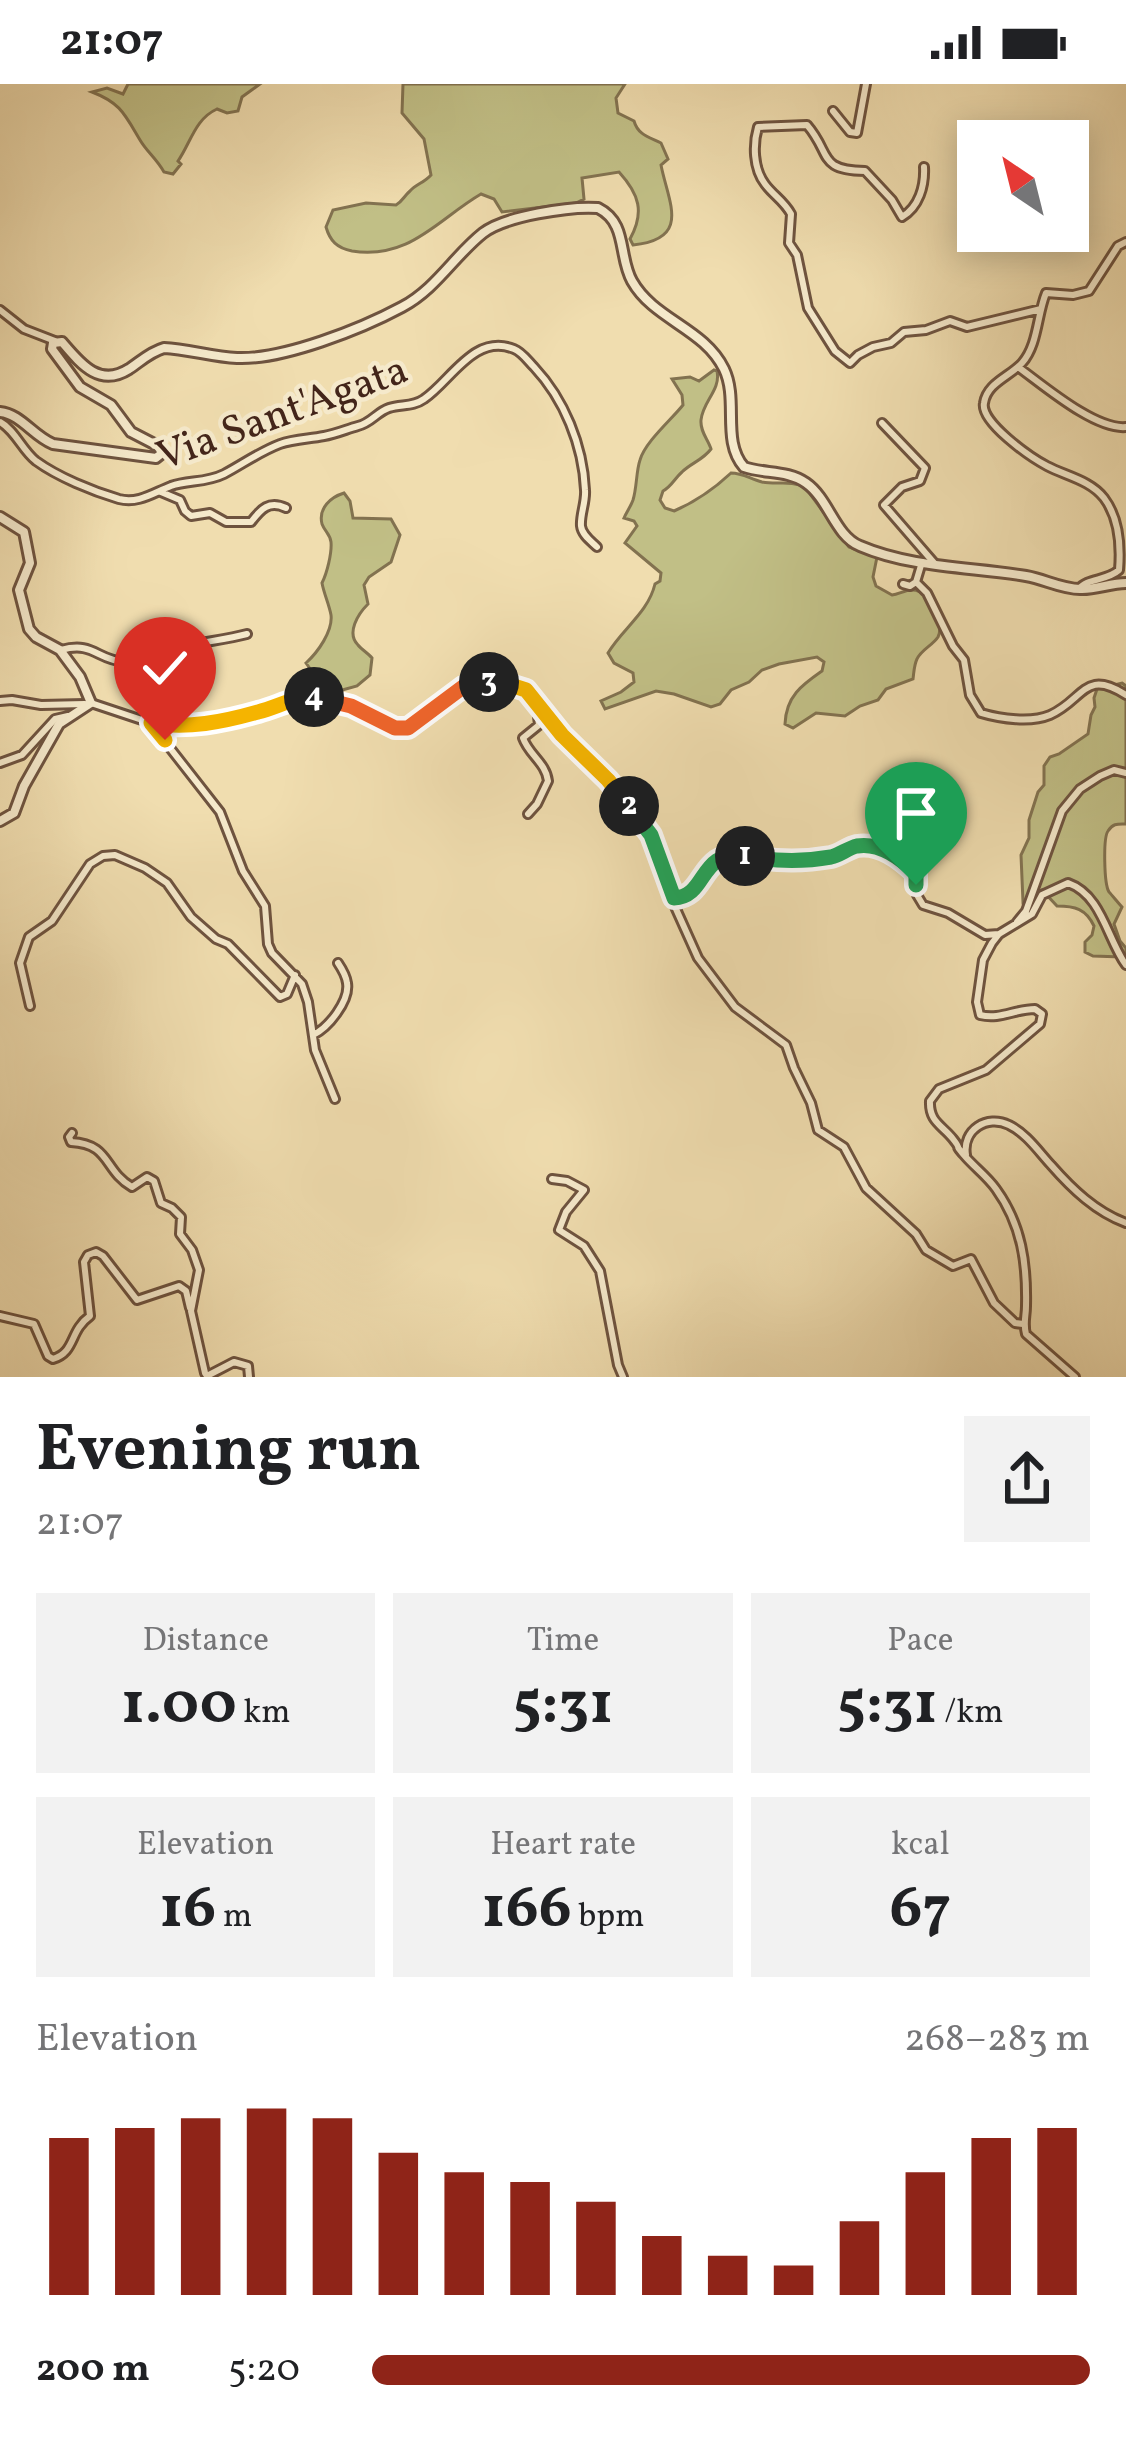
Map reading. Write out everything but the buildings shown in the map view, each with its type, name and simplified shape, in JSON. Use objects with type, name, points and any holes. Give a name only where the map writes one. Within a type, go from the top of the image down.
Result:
[{"type":"street","points":[[833,111],[839,122],[857,133],[866,84]]},
{"type":"street","points":[[924,167],[925,184],[913,209],[902,217],[865,171],[846,172],[834,166],[807,124],[767,125],[755,131],[760,175],[791,214],[789,243],[797,255],[808,308],[835,351],[850,363],[873,347],[891,344],[904,332],[950,321],[967,327],[1041,309]]},
{"type":"street","name":"Via Sant'Agata","points":[[0,310],[24,328],[63,343],[88,370],[110,376],[122,374],[164,348],[234,358],[266,355],[371,322],[405,306],[496,225],[518,217],[598,208],[620,234],[627,270],[638,290],[658,311],[699,337],[723,368],[739,463],[749,470],[802,480],[856,545],[922,562],[1041,578],[1079,590],[1126,583]]},
{"type":"street","points":[[1079,590],[1084,583],[1112,577],[1119,570],[1120,548],[1106,501],[1092,486],[1025,452],[983,414],[985,398],[1024,361],[1046,293],[1089,291],[1118,246],[1126,242]]},
{"type":"street","name":"Via Sant'Agata","points":[[0,412],[12,413],[42,440],[66,448],[160,456],[160,447],[131,432],[111,405],[73,380],[52,349],[55,341]]},
{"type":"street","name":"Via Sant'Agata","points":[[0,422],[36,460],[91,488],[131,500],[171,486],[205,482],[286,442],[335,434],[391,407],[416,404],[481,350],[516,349],[557,397],[581,456],[586,491],[581,525],[586,538],[597,547]]},
{"type":"street","points":[[1018,367],[1113,428],[1126,427]]},
{"type":"street","points":[[882,423],[925,468],[920,481],[902,487],[884,505],[935,564]]},
{"type":"street","points":[[161,492],[180,500],[187,514],[210,513],[226,522],[251,522],[270,505],[286,508]]},
{"type":"street","points":[[0,517],[24,532],[30,563],[19,590],[29,629],[60,650],[80,676],[90,704]]},
{"type":"street","points":[[903,584],[916,582],[922,562]]},
{"type":"street","points":[[916,582],[927,593],[964,660],[970,695],[981,713],[1042,718],[1094,685],[1106,683],[1126,695]]},
{"type":"street","points":[[60,650],[87,647],[105,657],[134,662],[247,634]]},
{"type":"street","points":[[0,701],[90,704],[151,723],[184,725],[265,710],[309,696],[351,706],[395,728],[408,728],[463,687],[483,682],[526,690],[651,835],[698,958],[735,1007],[786,1045],[818,1130],[844,1147],[866,1188],[907,1225],[926,1250],[952,1266],[971,1259],[994,1303],[1006,1317],[1023,1324]]},
{"type":"street","points":[[0,821],[14,813],[59,724],[90,704]]},
{"type":"street","points":[[528,814],[548,782],[545,769],[523,738],[538,725],[537,705]]},
{"type":"street","points":[[0,764],[22,755],[56,719],[68,716]]},
{"type":"street","points":[[151,723],[220,812],[242,871],[266,905],[268,944],[306,995],[315,1050],[335,1100]]},
{"type":"street","points":[[1013,926],[1026,911],[1062,811],[1080,789],[1100,776],[1114,770],[1126,773]]},
{"type":"street","points":[[674,898],[694,890],[705,870],[720,857],[825,858],[857,846],[878,847],[916,873],[917,896],[923,905],[986,935],[999,934],[1032,914],[1042,895],[1068,884],[1078,887],[1091,899],[1126,965]]},
{"type":"street","points":[[30,1006],[20,963],[29,938],[52,921],[90,865],[107,855],[145,868],[167,883],[191,917],[228,944],[280,997],[295,975]]},
{"type":"street","points":[[999,934],[983,960],[976,1002],[980,1015],[1007,1016],[1035,1009],[1043,1018],[986,1070],[939,1089],[930,1101],[932,1117],[996,1189],[1013,1218],[1025,1253],[1027,1310],[1023,1324],[1030,1339],[1075,1377]]},
{"type":"street","points":[[313,1035],[323,1030],[347,994],[346,977],[338,963]]},
{"type":"street","points":[[966,1158],[968,1134],[981,1125],[1006,1123],[1073,1190],[1126,1223]]},
{"type":"street","points":[[73,1133],[71,1142],[91,1144],[127,1186],[154,1180],[161,1203],[181,1216],[180,1234],[199,1270],[191,1311]]},
{"type":"street","points":[[552,1179],[584,1190],[566,1212],[560,1229],[584,1246],[600,1270],[623,1377]]},
{"type":"street","points":[[0,1316],[34,1324],[48,1356],[60,1357],[79,1324],[90,1316],[84,1262],[96,1252],[136,1300],[179,1286],[186,1291],[207,1376],[234,1361],[248,1366],[249,1377]]},
{"type":"shaded area","points":[[128,84],[260,84],[242,97],[238,111],[217,109],[203,119],[173,174],[164,172],[121,111],[92,92],[107,88],[123,94]]},
{"type":"shaded area","points":[[403,84],[625,84],[616,98],[618,113],[661,143],[668,159],[661,165],[671,205],[670,227],[651,241],[633,245],[630,239],[638,204],[619,172],[582,178],[584,199],[576,203],[502,212],[494,199],[481,194],[407,244],[372,252],[342,248],[326,227],[333,210],[366,203],[396,205],[431,175],[424,139],[402,113]]},
{"type":"shaded area","points":[[714,370],[716,384],[701,420],[711,449],[663,491],[660,500],[665,508],[674,511],[690,503],[731,473],[805,487],[849,547],[877,557],[876,586],[892,595],[919,591],[938,616],[938,637],[919,656],[913,679],[886,689],[878,700],[845,716],[816,713],[793,728],[785,724],[792,699],[822,671],[824,662],[817,657],[762,670],[711,707],[656,691],[605,709],[601,701],[634,682],[633,673],[614,663],[608,653],[660,581],[661,573],[625,543],[637,526],[624,518],[633,500],[640,460],[683,405],[672,379],[699,381]]},
{"type":"shaded area","points":[[344,493],[353,518],[391,519],[400,535],[391,562],[364,585],[368,604],[353,629],[355,640],[372,658],[370,675],[357,686],[335,692],[320,670],[311,670],[306,663],[324,641],[331,621],[322,583],[331,542],[322,513],[330,500]]},
{"type":"shaded area","points":[[1126,686],[1126,824],[1108,831],[1105,861],[1109,892],[1122,907],[1114,924],[1126,948],[1126,963],[1122,957],[1085,952],[1094,926],[1079,910],[1057,906],[1042,890],[1023,902],[1021,855],[1044,785],[1044,766],[1050,757],[1088,734],[1097,689]]},
{"type":"route","points":[[165,740],[151,723],[207,723],[309,696],[351,706],[395,728],[408,728],[463,687],[501,682],[526,690],[637,814],[651,835],[670,891],[678,900],[694,890],[705,870],[720,857],[825,858],[857,846],[886,850],[916,873],[916,885]]}]
